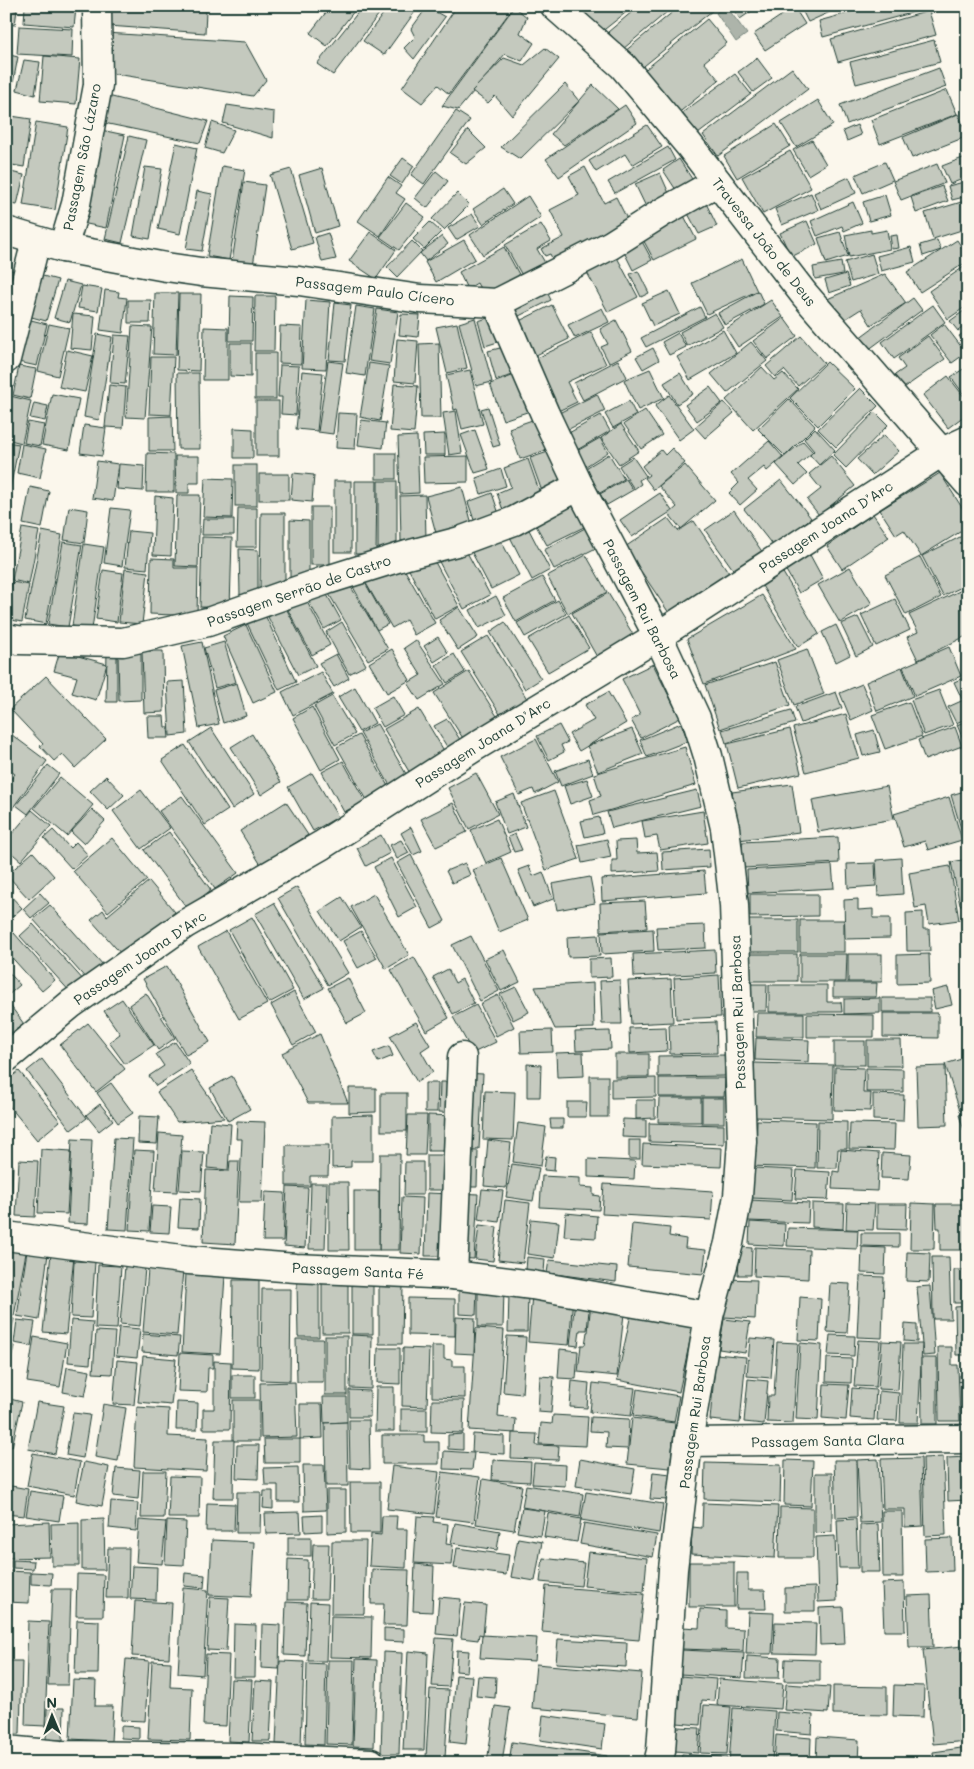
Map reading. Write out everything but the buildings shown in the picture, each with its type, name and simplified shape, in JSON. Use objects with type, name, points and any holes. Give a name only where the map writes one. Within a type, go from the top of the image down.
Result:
[{"type":"street","name":"Passagem São Lázaro","points":[[63,248],[76,204],[98,85],[97,6]]},
{"type":"street","name":"Travessa João de Deus","points":[[555,6],[623,66],[689,145],[804,294],[968,484]]},
{"type":"street","name":"Passagem Paulo Cícero","points":[[6,231],[63,248],[201,272],[299,281],[420,299],[497,303],[611,245],[663,212],[717,182]]},
{"type":"street","points":[[6,359],[36,241]]},
{"type":"street","name":"Passagem Rui Barbosa","points":[[497,303],[545,414],[579,486],[658,636],[696,718],[708,756],[725,828],[734,905],[742,1141],[738,1196],[729,1243],[709,1316],[688,1442],[673,1569],[661,1751],[658,1763]]},
{"type":"street","name":"Passagem Joana D’Arc","points":[[6,1058],[71,1004],[186,924],[322,845],[476,746],[658,636],[940,453],[968,440]]},
{"type":"street","name":"Passagem Serrão de Castro","points":[[6,638],[18,640],[123,642],[208,622],[327,580],[460,541],[514,521],[579,486]]},
{"type":"street","points":[[453,1276],[462,1057]]},
{"type":"street","name":"Passagem Santa Fé","points":[[6,1236],[190,1260],[296,1268],[453,1276],[532,1285],[709,1316]]},
{"type":"street","name":"Passagem Santa Clara","points":[[688,1442],[968,1438]]},
{"type":"street","points":[[6,1750],[60,1755],[237,1757],[371,1763]]},
{"type":"shaded area","points":[[726,6],[747,34],[736,42],[716,13]]}]
